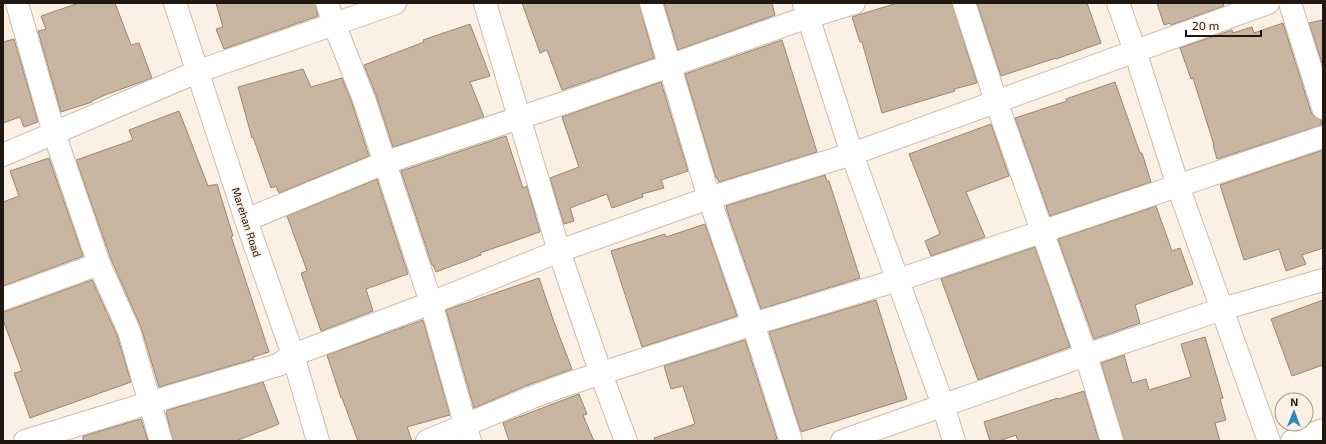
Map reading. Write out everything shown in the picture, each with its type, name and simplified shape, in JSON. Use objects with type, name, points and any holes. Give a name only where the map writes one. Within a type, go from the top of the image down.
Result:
[{"type":"street","points":[[17,3],[54,133],[99,264],[129,331],[161,441]]},
{"type":"street","name":"Marehan Road","points":[[175,3],[199,71],[246,220],[293,355],[318,441]]},
{"type":"street","points":[[327,3],[364,99],[431,303],[467,433]]},
{"type":"street","points":[[3,155],[199,71],[395,3]]},
{"type":"street","points":[[486,3],[559,251],[601,374],[626,441]]},
{"type":"street","points":[[651,3],[709,198],[753,324],[791,441]]},
{"type":"street","points":[[246,220],[384,163],[670,66],[806,10],[854,3]]},
{"type":"street","points":[[964,3],[996,101],[1086,355],[1112,441]]},
{"type":"street","points":[[1118,3],[1136,51],[1178,186],[1269,441]]},
{"type":"street","points":[[25,441],[150,402],[278,365],[293,355],[431,303],[559,251],[709,198],[852,154],[1268,3]]},
{"type":"street","points":[[1290,3],[1323,108]]},
{"type":"street","points":[[806,10],[852,154],[943,406],[954,441]]},
{"type":"street","points":[[428,441],[467,433],[544,393],[753,324],[898,280],[1323,137]]},
{"type":"street","points":[[3,299],[99,264]]},
{"type":"street","points":[[842,441],[1222,309],[1323,280]]},
{"type":"street","points":[[1292,441],[1323,430]]},
{"type":"building","points":[[79,3],[115,3],[131,45],[139,43],[152,78],[105,95],[92,102],[61,112],[38,31],[46,29],[41,16]]},
{"type":"building","points":[[216,3],[315,3],[318,16],[224,49],[216,29],[223,27]]},
{"type":"building","points":[[522,3],[639,3],[654,58],[562,90],[547,50],[540,53]]},
{"type":"building","points":[[664,3],[772,3],[775,15],[678,50]]},
{"type":"building","points":[[897,3],[952,3],[977,83],[954,89],[955,91],[882,113],[862,42],[860,42],[852,17]]},
{"type":"building","points":[[977,3],[1087,3],[1101,43],[1001,76]]},
{"type":"building","points":[[1157,3],[1223,3],[1224,6],[1171,25],[1170,23],[1164,25]]},
{"type":"building","points":[[1323,20],[1323,66],[1309,23]]},
{"type":"building","points":[[1283,23],[1311,112],[1315,117],[1321,120],[1322,125],[1217,159],[1193,78],[1191,79],[1180,48],[1232,30],[1233,33],[1252,27],[1254,33]]},
{"type":"building","points":[[470,24],[490,76],[470,82],[484,117],[393,147],[376,95],[364,65],[424,42],[423,40]]},
{"type":"building","points":[[14,39],[38,122],[24,127],[20,117],[3,123],[3,42]]},
{"type":"building","points":[[782,40],[817,152],[719,182],[716,178],[685,74]]},
{"type":"building","points":[[303,69],[311,87],[342,78],[352,103],[369,156],[279,193],[276,186],[271,188],[253,137],[252,138],[238,87]]},
{"type":"building","points":[[661,82],[688,171],[661,180],[664,188],[642,194],[643,197],[612,208],[607,194],[570,208],[574,221],[564,224],[550,178],[579,167],[562,117]]},
{"type":"building","points":[[1115,82],[1140,153],[1142,153],[1151,182],[1050,216],[1015,118],[1067,101],[1066,99]]},
{"type":"building","points":[[179,111],[208,186],[217,184],[233,236],[231,236],[269,352],[253,357],[254,359],[159,387],[141,327],[111,259],[76,160],[133,140],[129,130]]},
{"type":"building","points":[[991,124],[1009,176],[966,192],[985,237],[931,256],[925,241],[940,234],[909,154]]},
{"type":"building","points":[[506,136],[523,188],[527,186],[540,232],[480,253],[481,255],[436,272],[432,265],[401,171]]},
{"type":"building","points":[[1323,150],[1323,248],[1302,255],[1306,264],[1286,271],[1279,249],[1244,260],[1220,185]]},
{"type":"building","points":[[49,158],[83,256],[3,286],[3,202],[19,196],[10,171]]},
{"type":"building","points":[[825,175],[827,181],[829,181],[860,278],[761,309],[726,206]]},
{"type":"building","points":[[377,179],[408,274],[366,289],[373,311],[321,331],[301,273],[307,271],[287,216]]},
{"type":"building","points":[[1156,206],[1172,251],[1180,248],[1193,284],[1135,305],[1140,323],[1094,339],[1058,239]]},
{"type":"building","points":[[705,224],[737,316],[642,347],[611,251],[665,234],[666,237]]},
{"type":"building","points":[[1035,247],[1070,347],[978,380],[941,279]]},
{"type":"building","points":[[539,278],[572,369],[525,386],[474,408],[446,310]]},
{"type":"building","points":[[92,280],[117,335],[131,382],[30,418],[14,373],[22,371],[3,320],[3,311],[7,311]]},
{"type":"building","points":[[876,300],[907,399],[801,432],[769,332]]},
{"type":"building","points":[[1323,300],[1323,365],[1292,376],[1271,319]]},
{"type":"building","points":[[423,320],[450,415],[407,427],[412,441],[358,441],[341,398],[327,355]]},
{"type":"building","points":[[1205,337],[1223,398],[1220,399],[1226,420],[1215,423],[1220,441],[1124,441],[1101,363],[1124,355],[1132,383],[1146,379],[1149,390],[1191,377],[1181,344]]},
{"type":"building","points":[[745,340],[777,439],[772,441],[655,441],[654,438],[695,424],[683,386],[671,389],[664,366]]},
{"type":"building","points":[[263,382],[279,424],[236,441],[173,441],[166,412],[168,410]]},
{"type":"building","points":[[1084,391],[1099,441],[1018,441],[1016,435],[999,441],[990,441],[984,422]]},
{"type":"building","points":[[579,394],[587,414],[583,415],[594,441],[509,441],[503,423]]},
{"type":"building","points":[[141,419],[148,441],[83,441],[83,436]]}]
